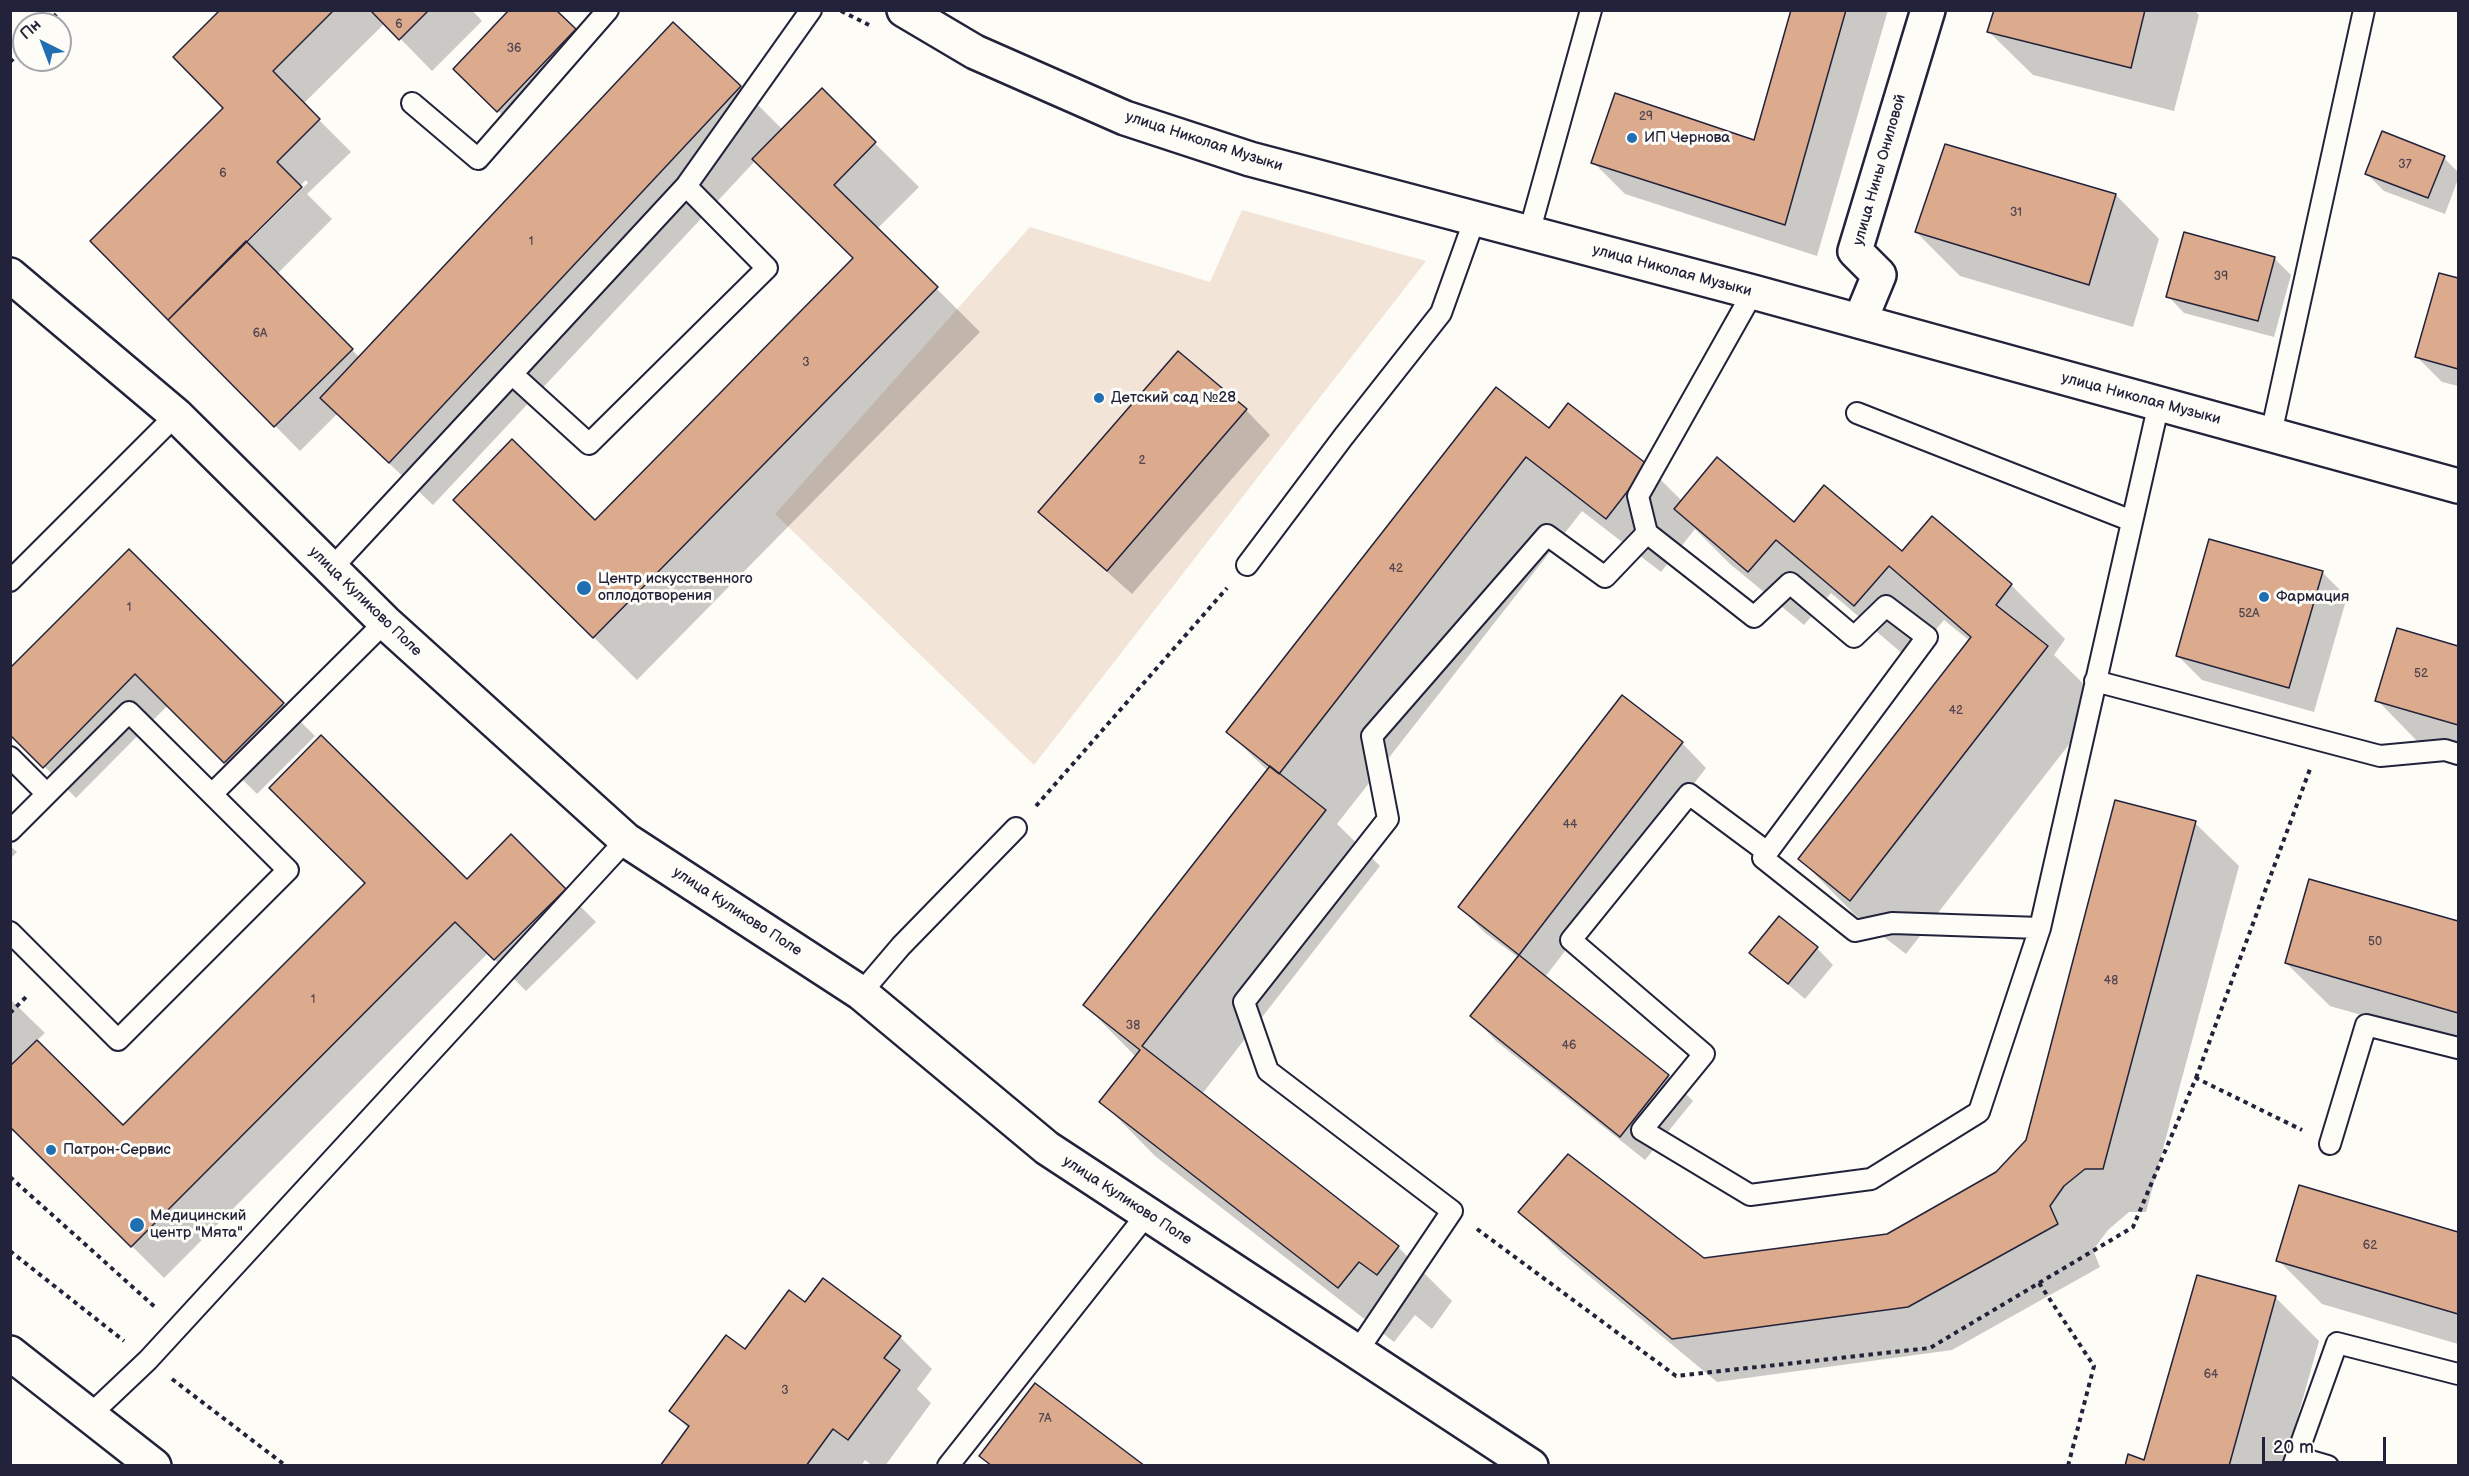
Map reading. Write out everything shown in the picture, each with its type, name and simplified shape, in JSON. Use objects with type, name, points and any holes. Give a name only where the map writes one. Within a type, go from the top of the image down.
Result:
[{"type":"street","name":"улица Николая Музыки","points":[[904,10],[975,52],[1125,118],[1250,159],[1753,292],[2458,486]]},
{"type":"street","name":"улица Нины Ониловой","points":[[1860,321],[1879,275],[1855,251],[1928,10]]},
{"type":"street","name":"улица Куликово Поле","points":[[10,275],[176,415],[385,622],[626,840],[861,993],[1047,1148],[1531,1466]]},
{"type":"street","points":[[10,1353],[91,1414],[154,1466]]},
{"type":"lane","points":[[412,103],[477,159],[608,10]]},
{"type":"lane","points":[[331,569],[686,186],[811,10]]},
{"type":"lane","points":[[1529,233],[1591,10]]},
{"type":"lane","points":[[2271,434],[2364,10]]},
{"type":"lane","points":[[512,374],[589,444],[767,268],[686,186]]},
{"type":"lane","points":[[1247,565],[1344,436],[1441,313],[1475,218]]},
{"type":"lane","points":[[1753,292],[1638,496],[1647,533],[1754,617],[1790,583],[1854,637],[1886,606],[1927,637],[1763,858],[1855,931],[1892,923],[2040,928]]},
{"type":"lane","points":[[1767,852],[1689,794],[1571,940],[1704,1054],[1642,1130],[1750,1195],[1871,1179],[1979,1112],[2040,928],[2159,403]]},
{"type":"lane","points":[[1857,413],[2132,521]]},
{"type":"lane","points":[[10,581],[176,415]]},
{"type":"lane","points":[[1357,1352],[1452,1211],[1268,1071],[1245,1002],[1388,819],[1372,736],[1547,535],[1605,577],[1647,533]]},
{"type":"lane","points":[[212,794],[385,622]]},
{"type":"lane","points":[[2095,681],[2380,756],[2445,750],[2458,754]]},
{"type":"lane","points":[[10,831],[129,712],[288,870],[118,1040],[10,932]]},
{"type":"lane","points":[[10,757],[47,794]]},
{"type":"lane","points":[[861,993],[901,946],[1016,828]]},
{"type":"lane","points":[[91,1414],[148,1360],[626,840]]},
{"type":"lane","points":[[2330,1144],[2366,1025],[2458,1048]]},
{"type":"lane","points":[[948,1466],[1147,1214]]},
{"type":"lane","points":[[2328,1466],[2295,1461],[2337,1343],[2458,1374]]},
{"type":"path","points":[[1016,828],[1247,565]]},
{"type":"path","points":[[1452,1211],[1676,1376],[1930,1348],[2133,1227],[2196,1078],[2321,740]]},
{"type":"path","points":[[2196,1078],[2330,1144]]},
{"type":"path","points":[[10,1177],[177,1327]]},
{"type":"path","points":[[2039,1283],[2094,1366],[2068,1466]]},
{"type":"shaded area","name":"Детский сад №28","points":[[1242,210],[1426,261],[1034,765],[775,514],[1030,227],[1210,282]]},
{"type":"building","points":[[220,10],[334,10],[273,71],[320,119],[277,162],[302,187],[168,320],[90,241],[223,108],[173,57]]},
{"type":"building","points":[[370,10],[429,10],[399,40]]},
{"type":"building","points":[[509,10],[556,10],[576,29],[497,112],[453,69]]},
{"type":"building","points":[[1791,10],[1846,10],[1785,225],[1591,163],[1615,93],[1754,140]]},
{"type":"building","points":[[1994,10],[2145,10],[2131,68],[1987,32]]},
{"type":"building","points":[[673,22],[741,86],[389,463],[320,398]]},
{"type":"building","points":[[822,88],[876,142],[834,185],[938,287],[593,638],[453,500],[512,439],[595,520],[853,258],[752,159]]},
{"type":"building","points":[[2382,131],[2445,156],[2428,198],[2365,174]]},
{"type":"building","points":[[1945,144],[2116,194],[2089,285],[1915,232]]},
{"type":"building","points":[[2184,232],[2275,257],[2258,321],[2166,297]]},
{"type":"building","points":[[246,241],[353,349],[274,427],[168,320]]},
{"type":"building","points":[[2439,273],[2458,278],[2458,369],[2415,357]]},
{"type":"building","points":[[1178,351],[1247,409],[1107,571],[1038,512]]},
{"type":"building","points":[[1496,387],[1549,428],[1568,403],[1648,465],[1606,519],[1526,457],[1279,774],[1226,732]]},
{"type":"building","points":[[1717,457],[1794,522],[1824,485],[1902,551],[1932,516],[2012,584],[1996,605],[2048,646],[1850,901],[1798,859],[1971,637],[1889,566],[1854,606],[1776,540],[1748,572],[1674,509]]},
{"type":"building","points":[[2209,539],[2323,571],[2289,688],[2176,656]]},
{"type":"building","points":[[129,549],[284,703],[224,763],[135,674],[43,768],[10,735],[10,668]]},
{"type":"building","points":[[2397,628],[2458,646],[2458,725],[2375,701]]},
{"type":"building","points":[[1622,695],[1683,742],[1519,955],[1458,907]]},
{"type":"building","points":[[321,735],[467,879],[511,834],[566,889],[494,960],[455,922],[131,1247],[10,1127],[10,1066],[37,1040],[123,1125],[365,883],[269,788]]},
{"type":"building","points":[[1270,766],[1326,810],[1142,1046],[1399,1246],[1377,1275],[1359,1262],[1338,1288],[1099,1102],[1140,1050],[1083,1005]]},
{"type":"building","points":[[2115,800],[2196,821],[2103,1169],[2085,1169],[2064,1186],[2050,1206],[2058,1224],[1908,1307],[1672,1339],[1518,1212],[1568,1154],[1704,1258],[1887,1234],[1996,1172],[2026,1140]]},
{"type":"building","points":[[2309,879],[2458,921],[2458,1013],[2285,963]]},
{"type":"building","points":[[1779,916],[1818,947],[1788,984],[1749,953]]},
{"type":"building","points":[[1519,955],[1669,1075],[1620,1137],[1470,1016]]},
{"type":"building","points":[[2299,1185],[2458,1232],[2458,1314],[2276,1261]]},
{"type":"building","points":[[2197,1275],[2276,1296],[2229,1466],[2125,1466],[2128,1454],[2144,1460]]},
{"type":"building","points":[[823,1278],[901,1336],[884,1358],[900,1370],[848,1440],[833,1429],[806,1466],[660,1466],[689,1426],[669,1411],[726,1335],[745,1349],[789,1290],[805,1302]]},
{"type":"building","points":[[1035,1383],[1145,1466],[992,1466],[979,1456]]},
{"type":"place","name":"ИП Чернова","points":[[1632,138]]},
{"type":"place","name":"Детский сад №28","points":[[1099,398]]},
{"type":"place","name":"Центр искусственного оплодотворения","points":[[584,588]]},
{"type":"place","name":"Фармация","points":[[2264,597]]},
{"type":"place","name":"Патрон-Сервис","points":[[51,1150]]},
{"type":"place","name":"Медицинский центр \"Мята\"","points":[[137,1225]]}]
